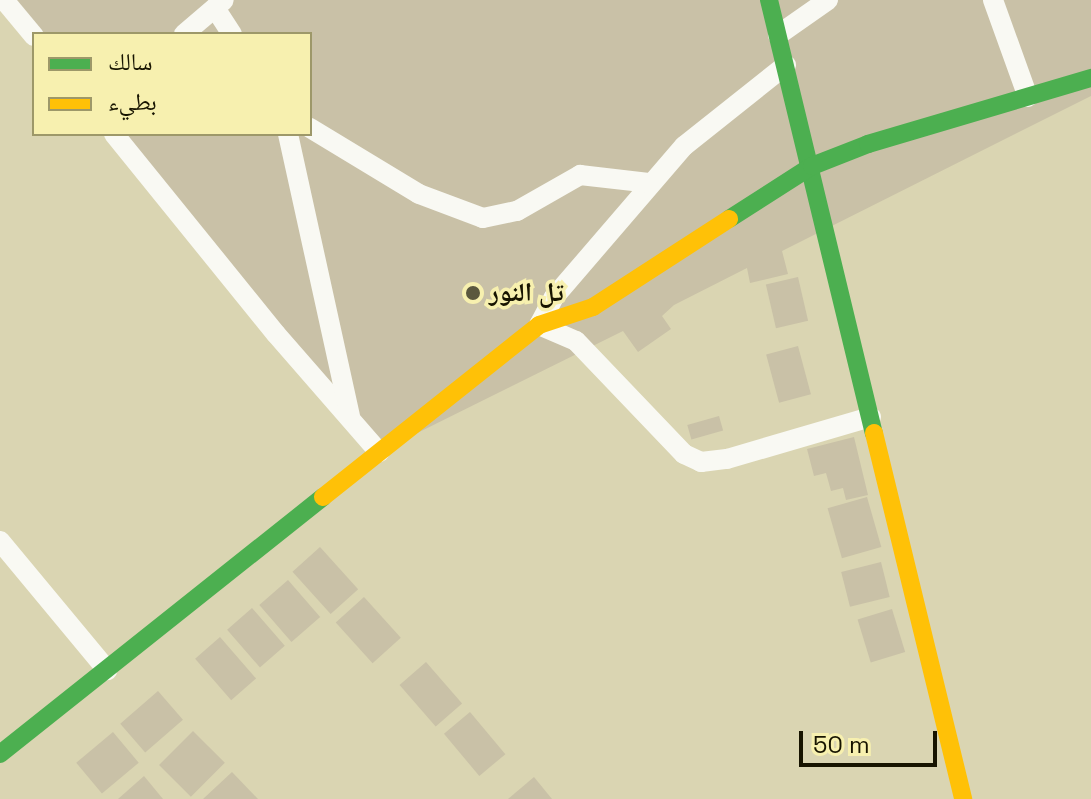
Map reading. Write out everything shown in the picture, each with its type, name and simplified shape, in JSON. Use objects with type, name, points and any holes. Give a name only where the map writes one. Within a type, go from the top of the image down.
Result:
[{"type":"street","points":[[4,0],[32,34]]},
{"type":"street","points":[[769,0],[812,166],[963,799]]},
{"type":"street","points":[[778,35],[828,0]]},
{"type":"street","points":[[993,0],[1028,97]]},
{"type":"street","points":[[186,32],[220,4],[231,32]]},
{"type":"street","points":[[539,325],[554,297],[684,146],[786,65]]},
{"type":"street","points":[[2,750],[107,670],[539,325],[593,307],[812,166],[868,144],[1091,78]]},
{"type":"street","points":[[312,129],[419,194],[483,218],[517,211],[580,175],[649,183]]},
{"type":"street","points":[[116,136],[276,334],[379,452]]},
{"type":"street","points":[[288,136],[350,416]]},
{"type":"street","points":[[539,325],[576,341],[684,454],[701,462],[727,459],[871,417]]},
{"type":"street","points":[[0,541],[107,670]]},
{"type":"building","name":"تل النور","points":[[8,0],[1091,0],[1091,96],[782,251],[788,274],[750,283],[747,268],[674,305],[662,316],[671,329],[638,352],[623,331],[379,452],[120,136],[312,136],[312,32],[34,32]]},
{"type":"building","points":[[798,277],[808,321],[776,328],[766,284]]},
{"type":"building","points":[[798,346],[811,394],[779,403],[766,355]]},
{"type":"building","points":[[719,416],[723,430],[691,440],[687,425]]},
{"type":"building","points":[[854,437],[868,495],[846,500],[843,488],[831,491],[826,473],[814,476],[807,449]]},
{"type":"building","points":[[867,497],[881,547],[842,558],[828,508]]},
{"type":"building","points":[[320,547],[358,589],[331,614],[293,572]]},
{"type":"building","points":[[881,562],[890,597],[850,607],[841,572]]},
{"type":"building","points":[[288,580],[320,617],[291,642],[259,605]]},
{"type":"building","points":[[364,597],[401,638],[373,663],[336,622]]},
{"type":"building","points":[[252,608],[285,646],[260,667],[227,630]]},
{"type":"building","points":[[892,609],[905,652],[871,663],[858,620]]},
{"type":"building","points":[[220,637],[256,679],[231,700],[195,659]]},
{"type":"building","points":[[426,662],[462,704],[436,726],[400,685]]},
{"type":"building","points":[[158,691],[183,720],[145,752],[120,724]]},
{"type":"building","points":[[470,712],[505,754],[479,776],[444,734]]},
{"type":"building","points":[[193,731],[225,763],[191,797],[159,765]]},
{"type":"building","points":[[113,732],[139,763],[102,793],[76,763]]},
{"type":"building","points":[[232,772],[258,799],[203,799]]},
{"type":"building","points":[[144,776],[163,799],[118,799]]},
{"type":"building","points":[[534,777],[552,799],[508,799]]},
{"type":"traffic: fast","points":[[769,0],[874,433]]},
{"type":"traffic: fast","points":[[729,219],[812,166],[868,144],[1091,78]]},
{"type":"traffic: fast","points":[[0,754],[323,497]]},
{"type":"traffic: slow","points":[[323,497],[539,325],[593,307],[729,219]]},
{"type":"traffic: slow","points":[[874,433],[963,799]]},
{"type":"place","name":"تل النور","points":[[473,293]]}]
